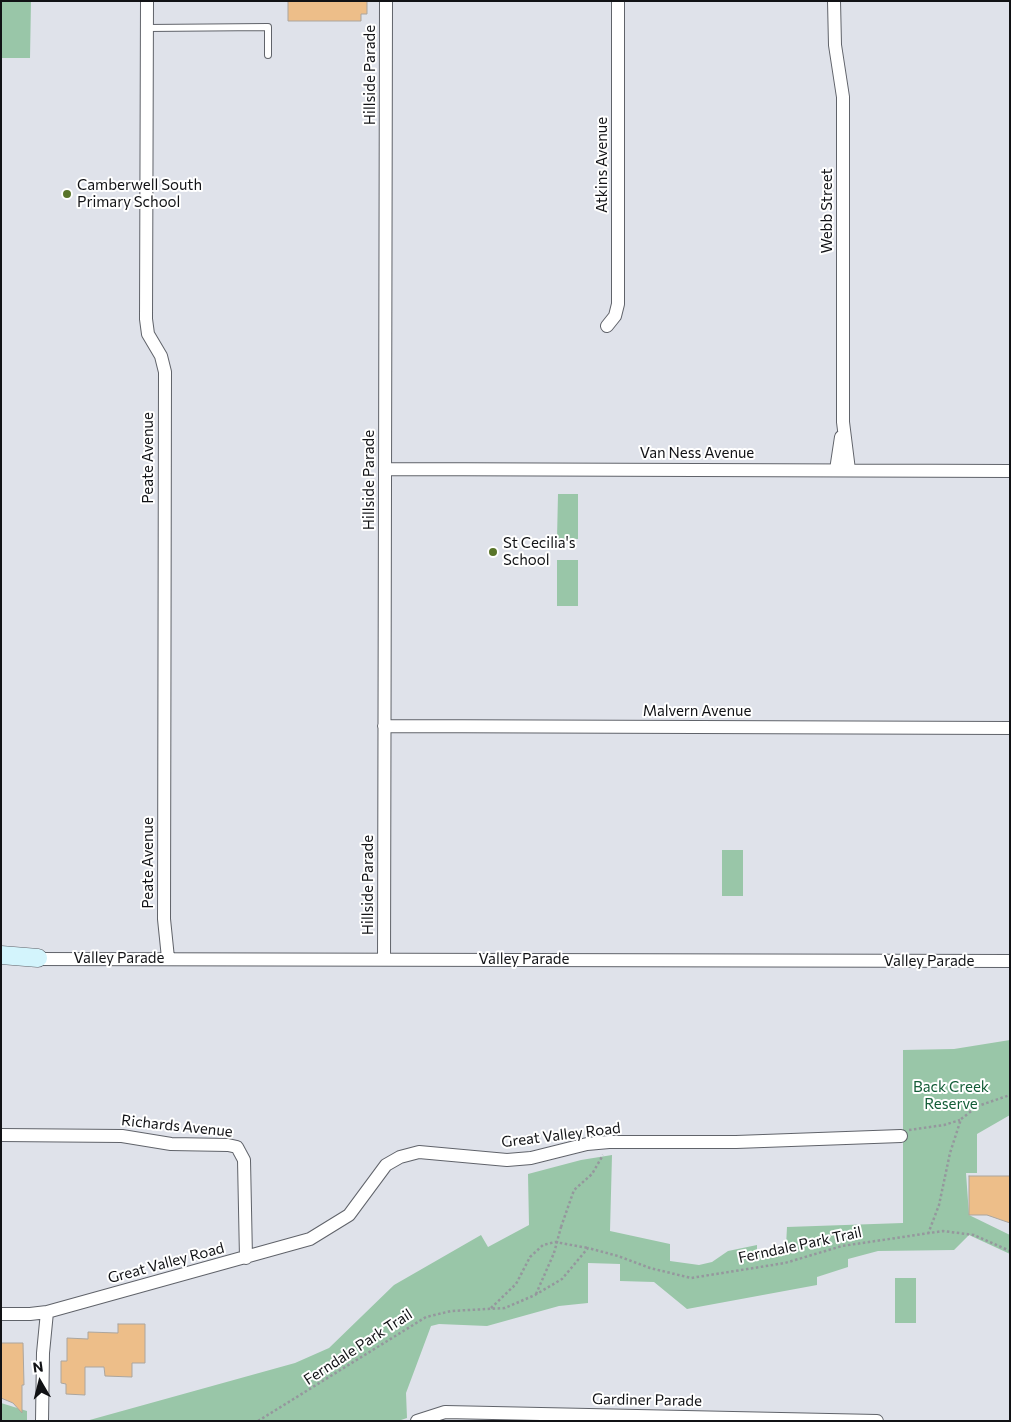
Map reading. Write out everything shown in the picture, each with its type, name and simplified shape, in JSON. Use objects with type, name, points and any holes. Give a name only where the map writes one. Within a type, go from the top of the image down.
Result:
[{"type":"street","name":"Peate Avenue","points":[[147,1],[146,319],[148,334],[161,356],[165,372],[163,958]]},
{"type":"street","name":"Hillside Parade","points":[[384,959],[386,1]]},
{"type":"street","name":"Atkins Avenue","points":[[607,326],[614,316],[618,304],[618,1]]},
{"type":"street","name":"Webb Street","points":[[834,1],[835,45],[842,84],[844,119],[843,422],[849,470]]},
{"type":"street","name":"Webb Street","points":[[836,470],[843,422]]},
{"type":"street","name":"Van Ness Avenue","points":[[385,469],[1010,471]]},
{"type":"street","name":"Malvern Avenue","points":[[384,726],[1010,728]]},
{"type":"street","name":"Valley Parade","points":[[1,955],[38,958],[1010,961]]},
{"type":"street","name":"Valley Parade","points":[[1,961],[38,958]]},
{"type":"street","name":"Richards Avenue","points":[[1,1136],[122,1136],[171,1144],[228,1145],[237,1147],[244,1160],[246,1258]]},
{"type":"street","name":"Great Valley Road","points":[[1,1314],[41,1313],[310,1239],[336,1225],[357,1206],[372,1182],[386,1165],[400,1157],[428,1151],[490,1159],[522,1159],[587,1144],[609,1142],[736,1142],[901,1136]]},
{"type":"street","points":[[41,1313],[42,1421]]},
{"type":"street","name":"Gardiner Parade","points":[[417,1421],[440,1412],[454,1412],[877,1421]]},
{"type":"lane","points":[[147,28],[268,28],[268,55]]},
{"type":"path","points":[[901,1136],[902,1132],[944,1125],[961,1119],[978,1106],[1010,1095]]},
{"type":"path","points":[[928,1234],[939,1205],[950,1153],[961,1119]]},
{"type":"path","points":[[535,1295],[554,1253],[560,1228],[574,1190],[592,1174],[609,1142]]},
{"type":"path","name":"Ferndale Park Trail","points":[[258,1421],[426,1317],[451,1311],[506,1308],[535,1295],[562,1279],[588,1248],[671,1274],[691,1278],[705,1278],[785,1263],[849,1244],[942,1231],[962,1232],[1010,1251]]},
{"type":"path","points":[[490,1308],[509,1293],[530,1257],[543,1245],[555,1242],[588,1248]]},
{"type":"green space","points":[[1,1],[31,1],[30,58],[1,58]]},
{"type":"green space","points":[[558,494],[578,494],[578,539],[557,539]]},
{"type":"green space","points":[[557,560],[578,560],[578,606],[557,606]]},
{"type":"green space","points":[[722,850],[743,850],[743,896],[722,896]]},
{"type":"green space","name":"Back Creek Reserve","points":[[1010,1040],[1010,1115],[977,1134],[977,1173],[966,1173],[969,1215],[1010,1235],[1010,1254],[969,1235],[954,1250],[878,1251],[848,1259],[848,1267],[817,1277],[817,1285],[687,1309],[654,1282],[620,1281],[620,1264],[588,1263],[588,1303],[559,1306],[487,1326],[439,1324],[431,1326],[406,1393],[407,1418],[398,1421],[86,1421],[295,1363],[329,1348],[394,1285],[481,1235],[488,1247],[529,1225],[528,1174],[581,1160],[612,1155],[610,1231],[670,1244],[670,1261],[699,1265],[712,1262],[728,1251],[757,1245],[757,1252],[786,1246],[787,1227],[903,1223],[903,1050],[954,1049]]},
{"type":"green space","points":[[895,1278],[916,1278],[916,1323],[895,1323]]},
{"type":"green space","points":[[1,1403],[27,1411],[27,1421],[1,1421]]},
{"type":"building","points":[[288,1],[367,1],[367,14],[361,14],[361,21],[288,21]]},
{"type":"building","points":[[969,1176],[1010,1176],[1010,1223],[987,1215],[969,1215]]},
{"type":"building","points":[[118,1324],[145,1324],[145,1363],[132,1363],[132,1377],[105,1376],[104,1367],[85,1367],[85,1395],[66,1394],[66,1384],[61,1383],[61,1361],[67,1361],[67,1338],[88,1339],[88,1332],[118,1333]]},
{"type":"building","points":[[1,1343],[23,1343],[24,1385],[22,1385],[22,1413],[13,1403],[1,1398]]},
{"type":"place","name":"Camberwell South Primary School","points":[[67,194]]},
{"type":"place","name":"St Cecilia's School","points":[[493,552]]}]
